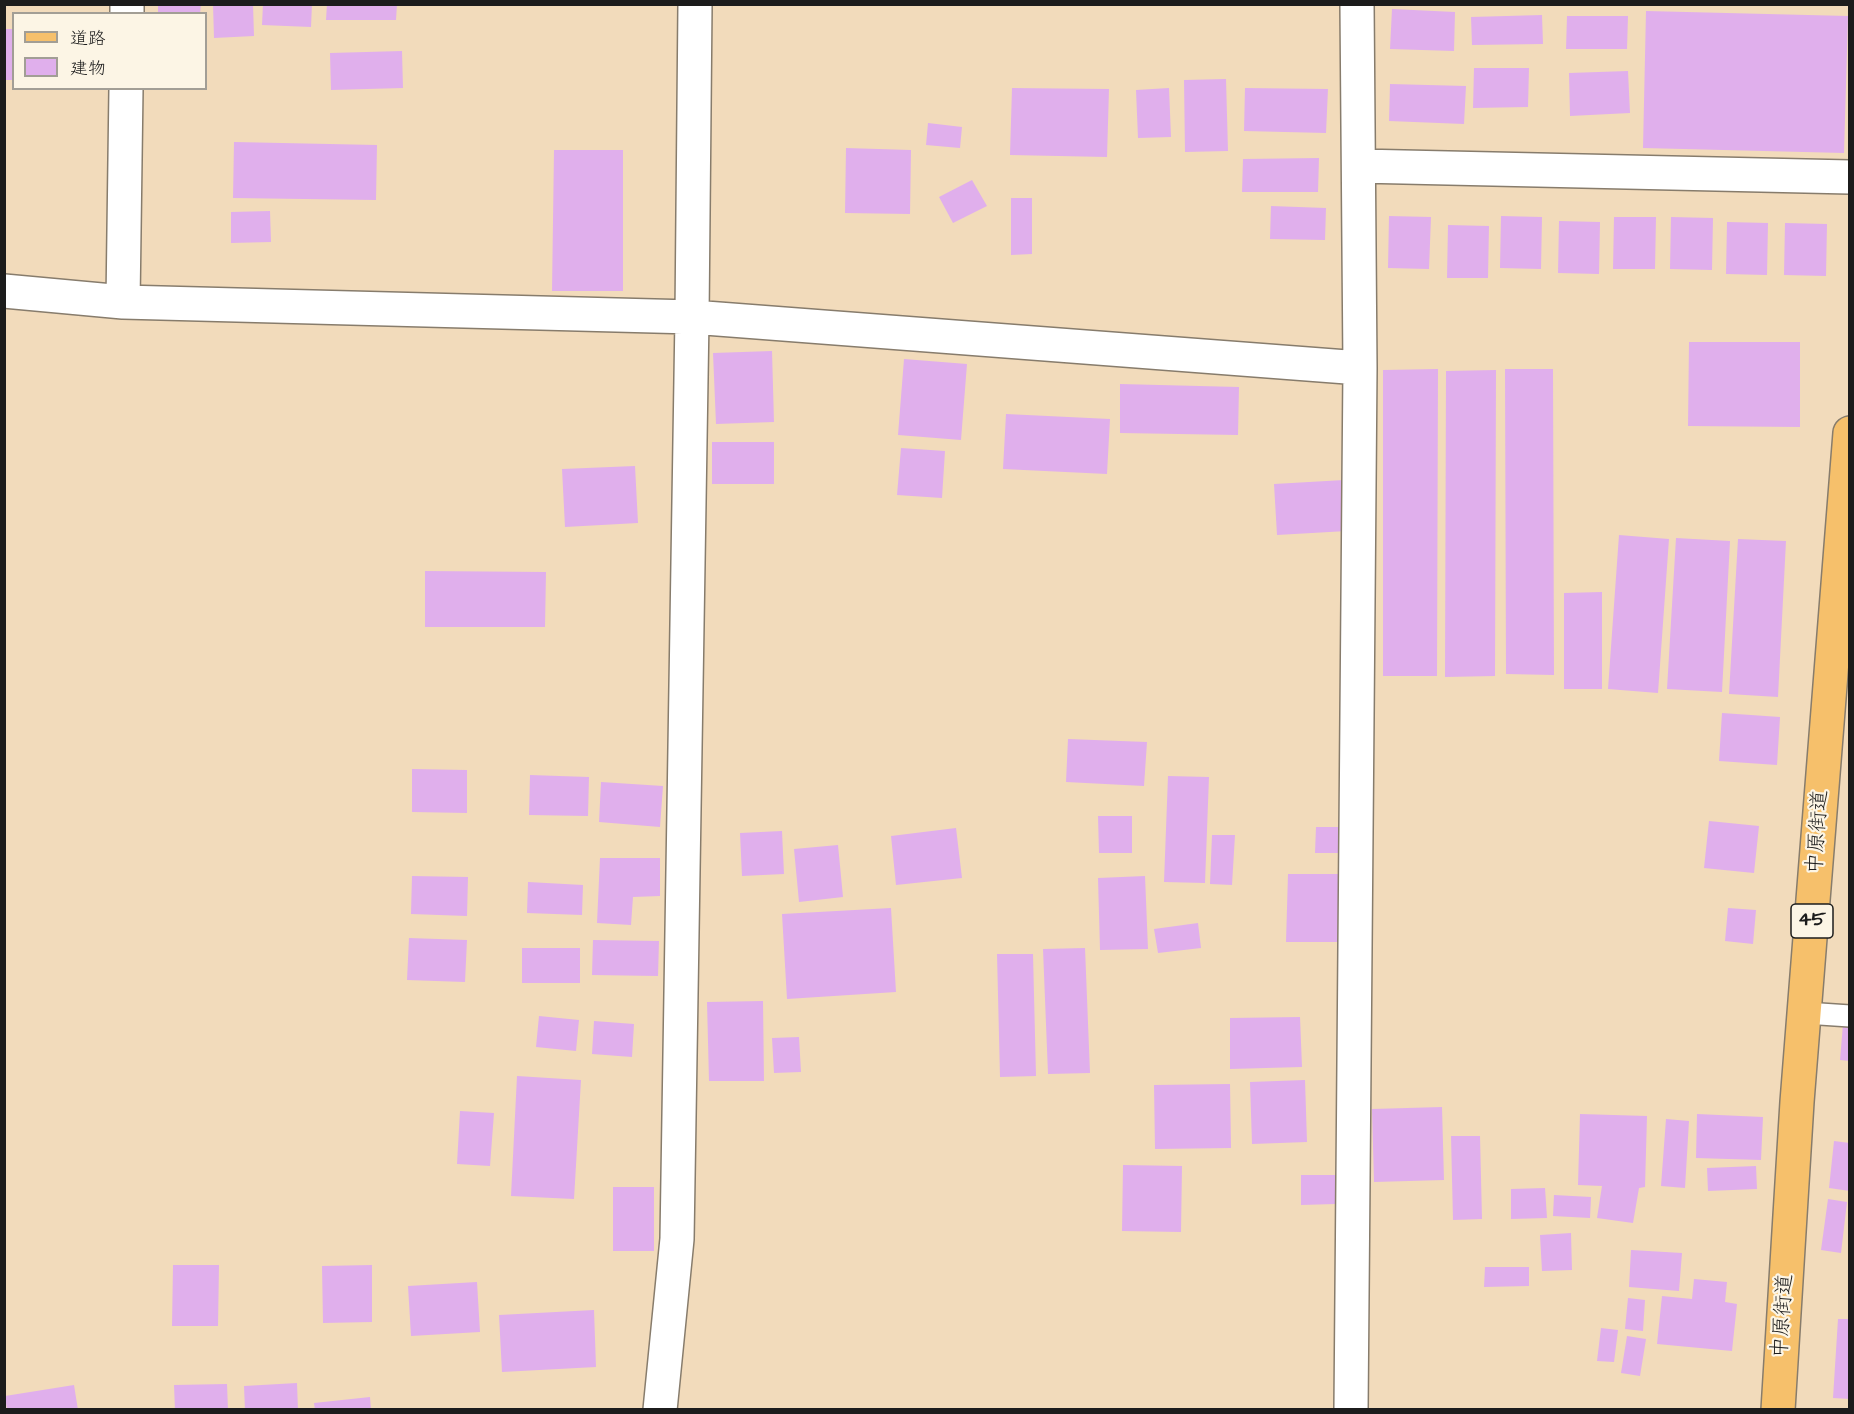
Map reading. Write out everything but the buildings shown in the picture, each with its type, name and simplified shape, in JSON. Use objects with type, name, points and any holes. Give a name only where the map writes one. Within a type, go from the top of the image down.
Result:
[{"type":"main road","name":"中原街道","points":[[1778,1410],[1797,1102],[1850,433]]},
{"type":"street","points":[[660,1410],[677,1239],[695,4]]},
{"type":"street","points":[[1352,1410],[1360,368],[1358,4]]},
{"type":"street","points":[[123,302],[126,90]]},
{"type":"street","points":[[1359,166],[1850,177]]},
{"type":"street","points":[[4,291],[123,302],[692,317],[1360,368]]},
{"type":"lane","points":[[1805,1013],[1850,1016]]}]
